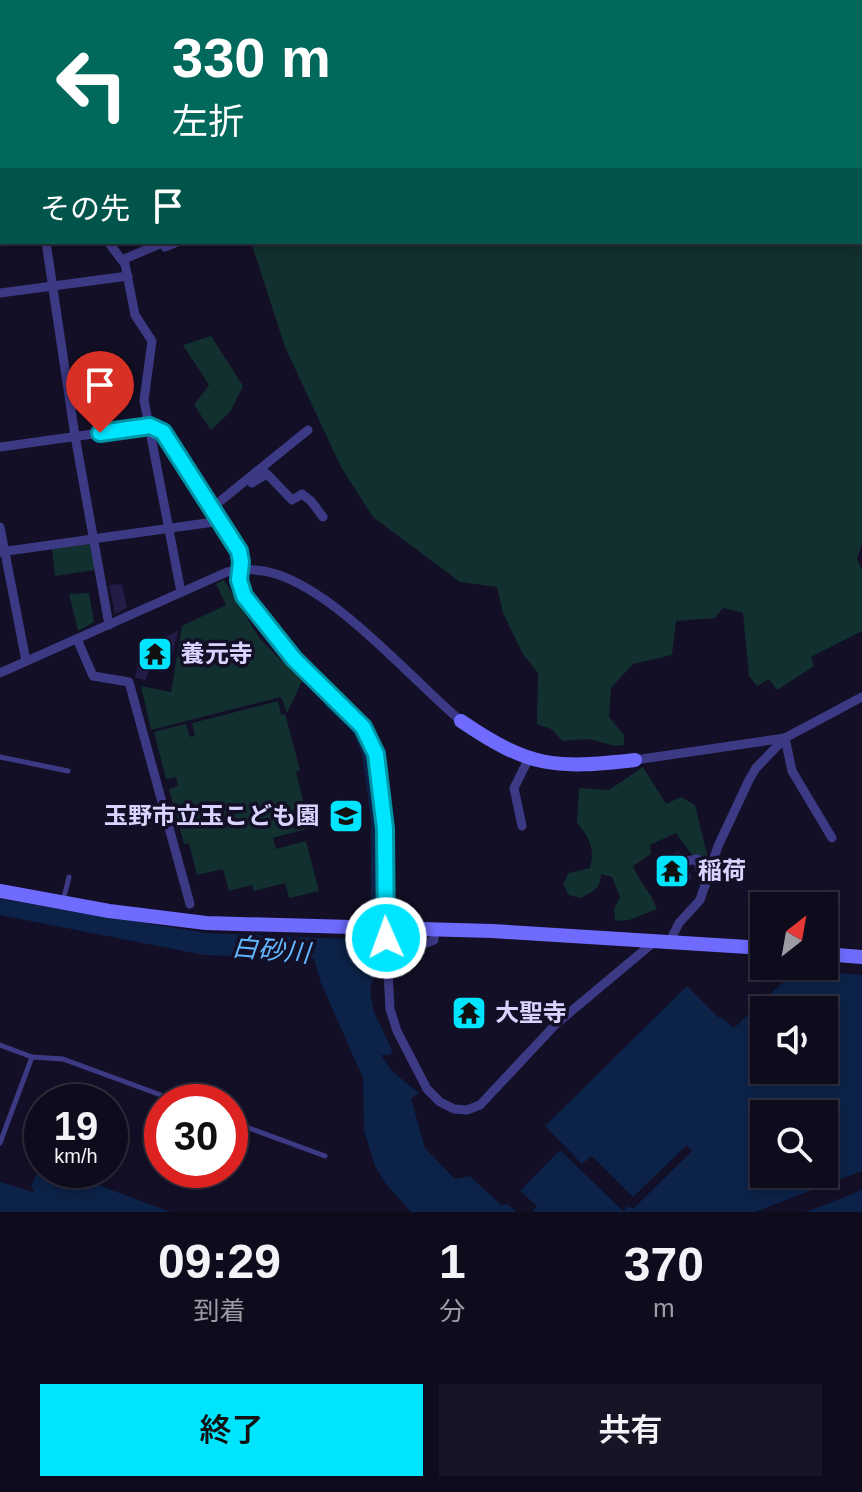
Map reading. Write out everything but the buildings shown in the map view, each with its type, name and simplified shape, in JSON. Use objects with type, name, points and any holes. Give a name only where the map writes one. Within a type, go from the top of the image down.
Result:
[{"type":"street","points":[[46,244],[75,436],[109,625]]},
{"type":"street","points":[[110,244],[122,260],[128,276],[135,315],[152,341],[144,400],[181,592]]},
{"type":"street","points":[[122,260],[160,244]]},
{"type":"street","points":[[0,293],[128,276]]},
{"type":"street","points":[[0,447],[150,426],[163,432],[239,551],[239,580],[244,596],[294,659],[348,711],[371,741],[376,754],[385,829],[377,929],[390,1009],[407,1053],[427,1089],[440,1102],[454,1109],[467,1110],[480,1105],[556,1024],[662,942],[700,900],[718,846],[756,768],[785,738],[862,697]]},
{"type":"street","points":[[213,507],[308,430]]},
{"type":"street","points":[[249,479],[252,483],[267,474],[292,500],[302,494],[323,517]]},
{"type":"street","points":[[2,551],[221,521]]},
{"type":"street","points":[[0,527],[2,551],[26,661]]},
{"type":"street","points":[[0,673],[227,572],[240,570],[276,574],[343,613],[461,721],[488,740],[529,758],[558,766],[580,766],[785,738]]},
{"type":"street","points":[[77,639],[93,676],[129,682],[190,904]]},
{"type":"street","points":[[785,738],[792,771],[832,838]]},
{"type":"street","points":[[522,826],[514,788],[529,758]]},
{"type":"street","points":[[687,861],[697,859],[705,886]]},
{"type":"street","points":[[0,891],[206,923],[434,929],[750,947]]},
{"type":"street","points":[[383,960],[434,940],[434,929]]},
{"type":"street","points":[[838,955],[862,957]]},
{"type":"lane","points":[[0,757],[68,771]]},
{"type":"lane","points":[[62,902],[69,877]]},
{"type":"lane","points":[[0,1045],[32,1057],[63,1059],[144,1089]]},
{"type":"lane","points":[[0,1143],[32,1057]]},
{"type":"lane","points":[[248,1128],[325,1156]]},
{"type":"green space","points":[[252,244],[862,244],[862,544],[857,559],[862,570],[862,631],[811,657],[814,666],[777,690],[769,679],[757,686],[749,676],[743,613],[723,608],[715,618],[676,621],[672,655],[633,664],[611,688],[609,717],[624,735],[624,745],[615,746],[589,739],[563,741],[551,729],[537,724],[538,673],[523,654],[503,613],[497,587],[460,582],[373,517],[341,467],[285,347]]},
{"type":"green space","points":[[211,336],[243,386],[230,412],[211,430],[194,405],[209,385],[183,345]]},
{"type":"green space","points":[[91,544],[95,570],[55,576],[52,549]]},
{"type":"green space","points":[[224,580],[260,639],[302,681],[287,713],[281,697],[151,730],[141,686],[171,692],[182,626],[226,605],[216,584]]},
{"type":"green space","points":[[89,593],[94,622],[78,631],[69,594]]},
{"type":"green space","points":[[278,701],[281,715],[285,714],[300,770],[296,772],[310,828],[273,838],[276,849],[306,841],[319,891],[289,898],[285,883],[254,891],[252,885],[229,891],[223,869],[197,875],[189,843],[184,844],[169,789],[178,786],[176,777],[166,779],[154,732],[186,724],[190,737],[195,735],[192,723]]},
{"type":"green space","points":[[643,767],[666,804],[681,797],[695,805],[709,862],[705,873],[676,833],[650,845],[651,854],[633,866],[657,909],[629,920],[615,921],[614,909],[620,897],[612,877],[601,874],[595,890],[580,898],[569,895],[563,884],[569,873],[590,868],[590,844],[577,823],[579,788],[609,790]]},
{"type":"water","name":"白砂川","points":[[328,700],[356,728],[368,751],[376,821],[376,956],[370,990],[374,1012],[393,1052],[381,1055],[392,1071],[419,1093],[411,1099],[425,1148],[455,1179],[470,1176],[501,1205],[507,1204],[517,1212],[411,1212],[386,1184],[375,1166],[364,1130],[363,1078],[321,983],[314,959],[204,955],[0,915],[0,899],[206,933],[371,940],[371,821],[362,753],[352,731],[324,705]]},
{"type":"water","points":[[838,973],[862,975],[862,1171],[838,1180],[838,1100],[750,1100],[750,1188],[818,1188],[755,1212],[532,1212],[537,1206],[520,1191],[560,1150],[623,1211],[629,1206],[633,1209],[692,1151],[687,1145],[633,1197],[592,1156],[582,1164],[545,1126],[687,986],[734,1028],[750,1013],[750,1084],[838,1084],[838,996],[768,996],[785,980],[838,980]]},
{"type":"water","points":[[0,1182],[33,1192],[34,1189],[106,1188],[171,1212],[0,1212]]},
{"type":"water","points":[[862,1190],[862,1212],[806,1212]]},
{"type":"place","name":"養元寺","points":[[155,654]]},
{"type":"place","name":"玉野市立玉こども園","points":[[346,816]]},
{"type":"place","name":"稲荷","points":[[672,871]]},
{"type":"place","name":"大聖寺","points":[[469,1013]]},
{"type":"route","points":[[100,433],[150,426],[163,432],[239,551],[239,580],[244,596],[294,659],[348,711],[371,741],[376,754],[385,829],[386,938]]}]
